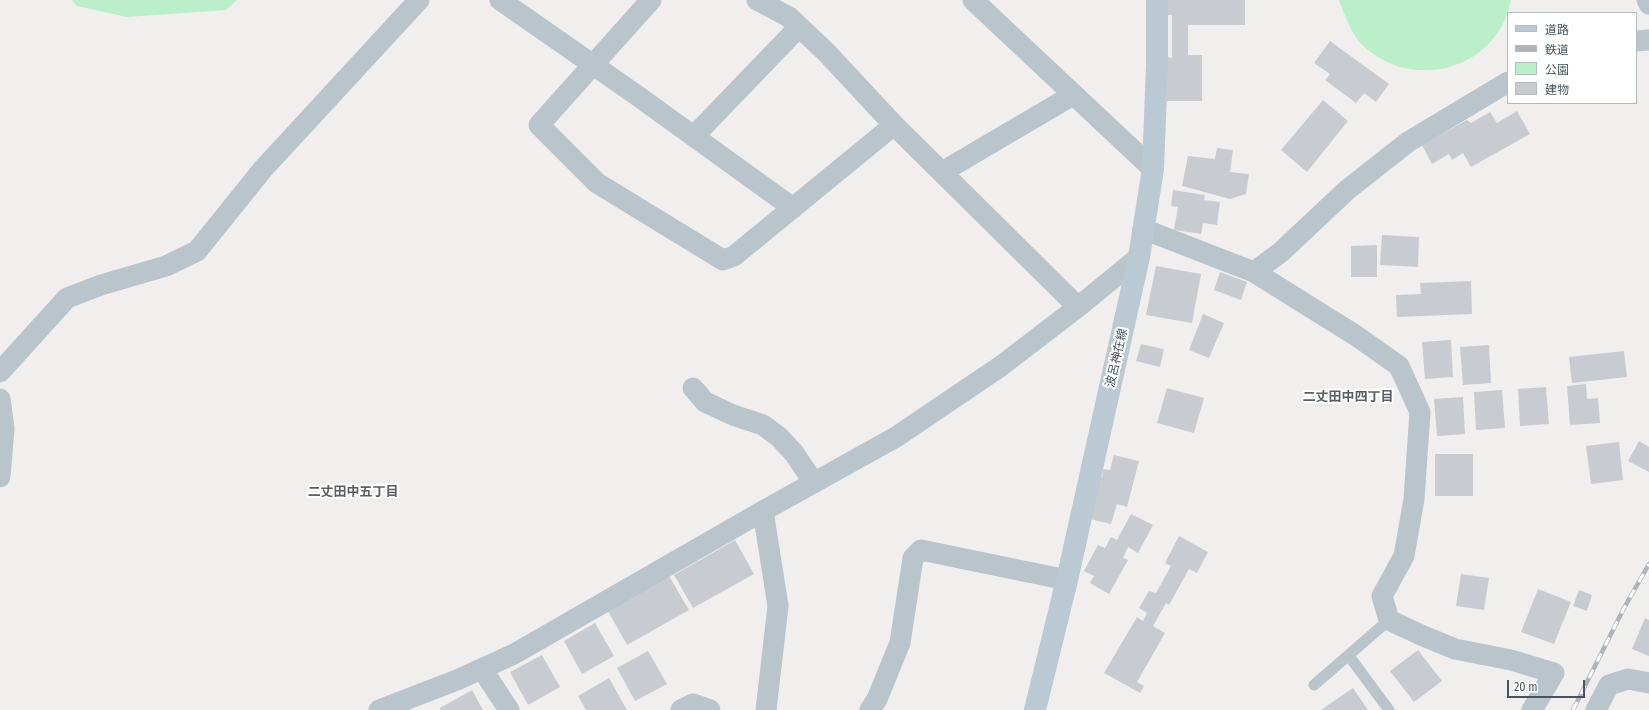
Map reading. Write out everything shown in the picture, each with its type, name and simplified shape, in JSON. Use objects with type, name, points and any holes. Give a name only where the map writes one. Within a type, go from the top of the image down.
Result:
[{"type":"main road","name":"波呂神在線","points":[[1035,710],[1067,580],[1139,257],[1152,170],[1157,65],[1157,0]]},
{"type":"street","points":[[0,372],[67,298],[166,266],[197,251],[263,169],[419,0]]},
{"type":"street","points":[[500,0],[694,136],[793,208]]},
{"type":"street","points":[[651,0],[539,124],[597,183],[723,260],[734,256],[894,125]]},
{"type":"street","points":[[757,0],[789,18],[799,26],[826,52],[894,125],[1078,307]]},
{"type":"street","points":[[973,0],[1152,170]]},
{"type":"street","points":[[1647,0],[1649,4]]},
{"type":"street","points":[[694,136],[799,26]]},
{"type":"street","points":[[1637,41],[1649,40]]},
{"type":"street","points":[[1254,272],[1281,252],[1347,190],[1408,142],[1507,83]]},
{"type":"street","points":[[942,172],[1073,95]]},
{"type":"street","points":[[1143,229],[1254,272],[1355,335],[1399,366],[1420,412],[1414,499],[1404,556],[1382,596],[1389,620],[1456,649],[1511,660],[1554,672],[1532,710]]},
{"type":"street","points":[[379,710],[457,680],[521,650],[763,511],[896,437],[1001,366],[1078,307],[1139,257]]},
{"type":"street","points":[[693,388],[705,402],[733,415],[763,425],[779,437],[794,454],[814,483]]},
{"type":"street","points":[[0,399],[4,429],[0,477]]},
{"type":"street","points":[[763,511],[778,606],[766,710]]},
{"type":"street","points":[[870,710],[877,699],[900,643],[913,558],[921,550],[1067,580]]},
{"type":"street","points":[[482,668],[509,710]]},
{"type":"street","points":[[1596,710],[1609,685],[1628,679],[1649,683]]},
{"type":"street","points":[[681,710],[693,704],[710,710]]},
{"type":"lane","points":[[1314,685],[1389,620]]},
{"type":"lane","points":[[1349,656],[1389,710]]},
{"type":"green space","points":[[72,0],[237,0],[226,10],[127,17],[77,6]]},
{"type":"green space","points":[[1339,0],[1511,0],[1504,23],[1491,42],[1474,56],[1454,66],[1432,70],[1410,69],[1388,63],[1362,45],[1347,21]]},
{"type":"building","points":[[1168,0],[1245,0],[1245,25],[1188,25],[1188,55],[1202,55],[1202,101],[1167,101],[1167,57],[1172,58],[1172,15],[1168,15]]},
{"type":"building","points":[[1330,41],[1389,84],[1376,102],[1364,93],[1356,103],[1325,80],[1330,74],[1314,63]]},
{"type":"building","points":[[1323,100],[1348,121],[1307,172],[1281,150]]},
{"type":"building","points":[[1517,111],[1530,134],[1471,167],[1463,153],[1452,160],[1449,154],[1432,164],[1422,145],[1467,120],[1471,123],[1490,112],[1497,123]]},
{"type":"building","points":[[1217,148],[1233,150],[1230,172],[1249,174],[1246,194],[1230,199],[1182,186],[1188,156],[1215,159]]},
{"type":"building","points":[[1173,190],[1205,195],[1204,200],[1220,202],[1217,225],[1203,223],[1201,234],[1174,230],[1178,207],[1171,206]]},
{"type":"building","points":[[1382,235],[1419,237],[1418,267],[1380,265]]},
{"type":"building","points":[[1377,245],[1377,277],[1351,277],[1351,246]]},
{"type":"building","points":[[1156,266],[1201,274],[1192,323],[1146,315]]},
{"type":"building","points":[[1220,272],[1247,282],[1241,300],[1214,290]]},
{"type":"building","points":[[1471,281],[1472,314],[1397,317],[1396,295],[1421,294],[1420,283]]},
{"type":"building","points":[[1203,314],[1224,323],[1209,358],[1189,350]]},
{"type":"building","points":[[1451,340],[1453,377],[1425,379],[1422,342]]},
{"type":"building","points":[[1141,344],[1164,349],[1160,367],[1136,361]]},
{"type":"building","points":[[1489,345],[1491,383],[1463,385],[1460,347]]},
{"type":"building","points":[[1624,351],[1627,377],[1572,383],[1569,357]]},
{"type":"building","points":[[1586,384],[1587,399],[1598,398],[1600,423],[1570,425],[1567,386]]},
{"type":"building","points":[[1546,387],[1549,424],[1520,426],[1518,389]]},
{"type":"building","points":[[1167,388],[1204,398],[1194,433],[1157,423]]},
{"type":"building","points":[[1502,390],[1505,428],[1476,430],[1474,392]]},
{"type":"building","points":[[1463,397],[1465,434],[1437,436],[1434,399]]},
{"type":"building","points":[[1639,441],[1649,447],[1649,472],[1628,461]]},
{"type":"building","points":[[1619,442],[1623,480],[1591,484],[1586,446]]},
{"type":"building","points":[[1435,454],[1473,454],[1473,496],[1435,496]]},
{"type":"building","points":[[1114,455],[1139,461],[1127,507],[1117,504],[1111,524],[1086,518],[1097,475],[1102,477],[1103,469],[1110,470]]},
{"type":"building","points":[[1131,514],[1153,525],[1138,553],[1128,547],[1123,558],[1128,560],[1109,594],[1090,583],[1094,576],[1084,571],[1098,545],[1105,548],[1111,537],[1117,540]]},
{"type":"building","points":[[1179,536],[1208,552],[1197,573],[1189,569],[1169,605],[1166,603],[1153,626],[1165,633],[1137,682],[1144,686],[1140,693],[1104,673],[1137,617],[1143,621],[1147,613],[1139,608],[1149,591],[1156,593],[1171,566],[1165,563]]},
{"type":"building","points":[[735,540],[754,574],[693,608],[674,575]]},
{"type":"building","points":[[1461,574],[1489,578],[1484,610],[1456,606]]},
{"type":"building","points":[[669,576],[689,610],[627,645],[608,611]]},
{"type":"building","points":[[1538,589],[1571,602],[1554,644],[1521,632]]},
{"type":"building","points":[[1579,590],[1592,595],[1587,611],[1573,606]]},
{"type":"building","points":[[1645,618],[1649,620],[1649,656],[1632,649]]},
{"type":"building","points":[[595,623],[614,656],[582,674],[564,641]]},
{"type":"building","points":[[1418,650],[1442,681],[1414,702],[1390,671]]},
{"type":"building","points":[[648,651],[667,684],[635,701],[617,668]]},
{"type":"building","points":[[542,655],[560,687],[528,705],[510,672]]},
{"type":"building","points":[[609,678],[627,710],[586,710],[578,696]]},
{"type":"building","points":[[1353,688],[1368,710],[1321,710]]},
{"type":"building","points":[[472,690],[483,710],[441,710],[440,708]]},
{"type":"railway","points":[[1573,710],[1624,608],[1649,564]]},
{"type":"district","name":"二丈田中四丁目","points":[[1348,397]]},
{"type":"district","name":"二丈田中五丁目","points":[[353,492]]}]
